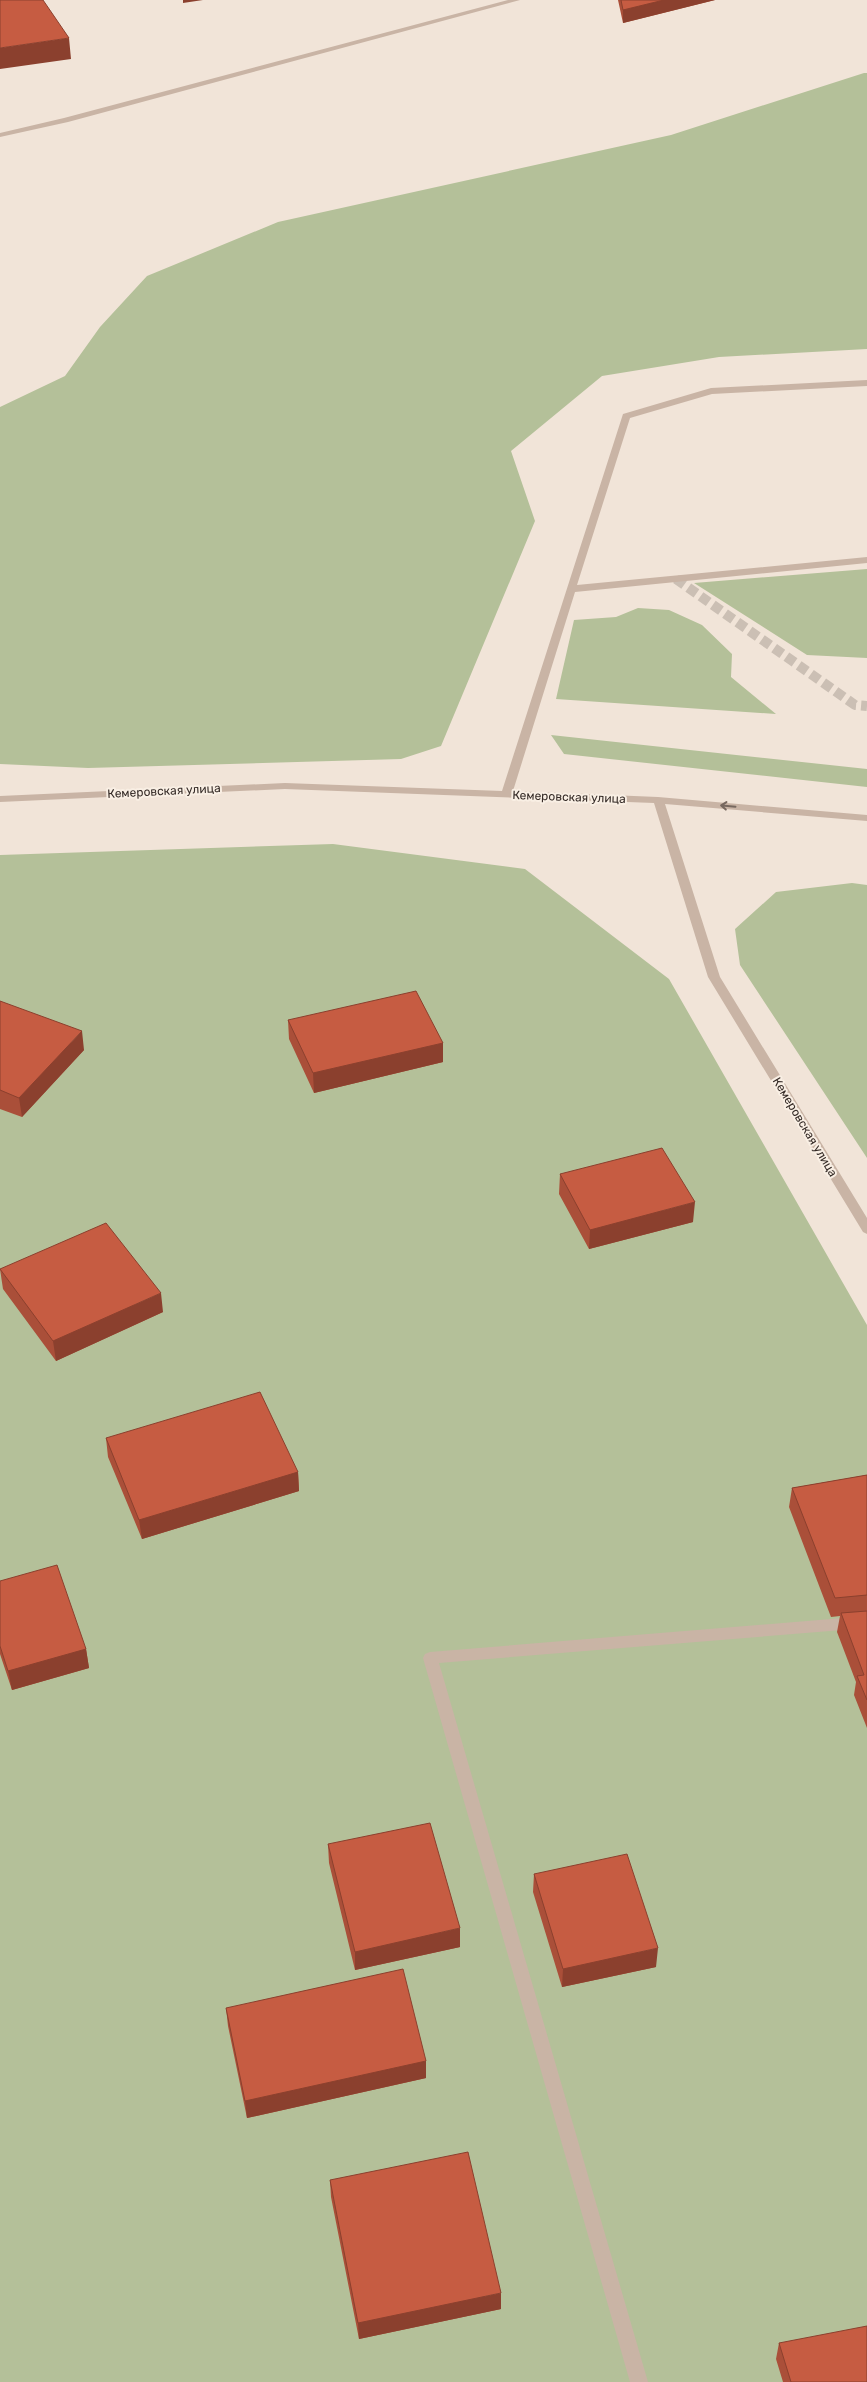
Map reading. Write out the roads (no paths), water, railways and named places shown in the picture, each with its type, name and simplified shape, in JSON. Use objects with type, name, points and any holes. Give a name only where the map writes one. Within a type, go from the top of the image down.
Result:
[{"type":"street","points":[[0,135],[65,120],[516,0]]},
{"type":"street","points":[[506,794],[626,416],[711,390],[867,382]]},
{"type":"street","points":[[571,589],[867,560]]},
{"type":"street","name":"Кемеровская улица","points":[[0,799],[285,786],[658,800],[714,977],[867,1229]]},
{"type":"street","points":[[658,800],[867,818]]},
{"type":"street","points":[[639,2382],[430,1658],[867,1622]]},
{"type":"tunnel","points":[[676,579],[855,705],[867,706]]}]
